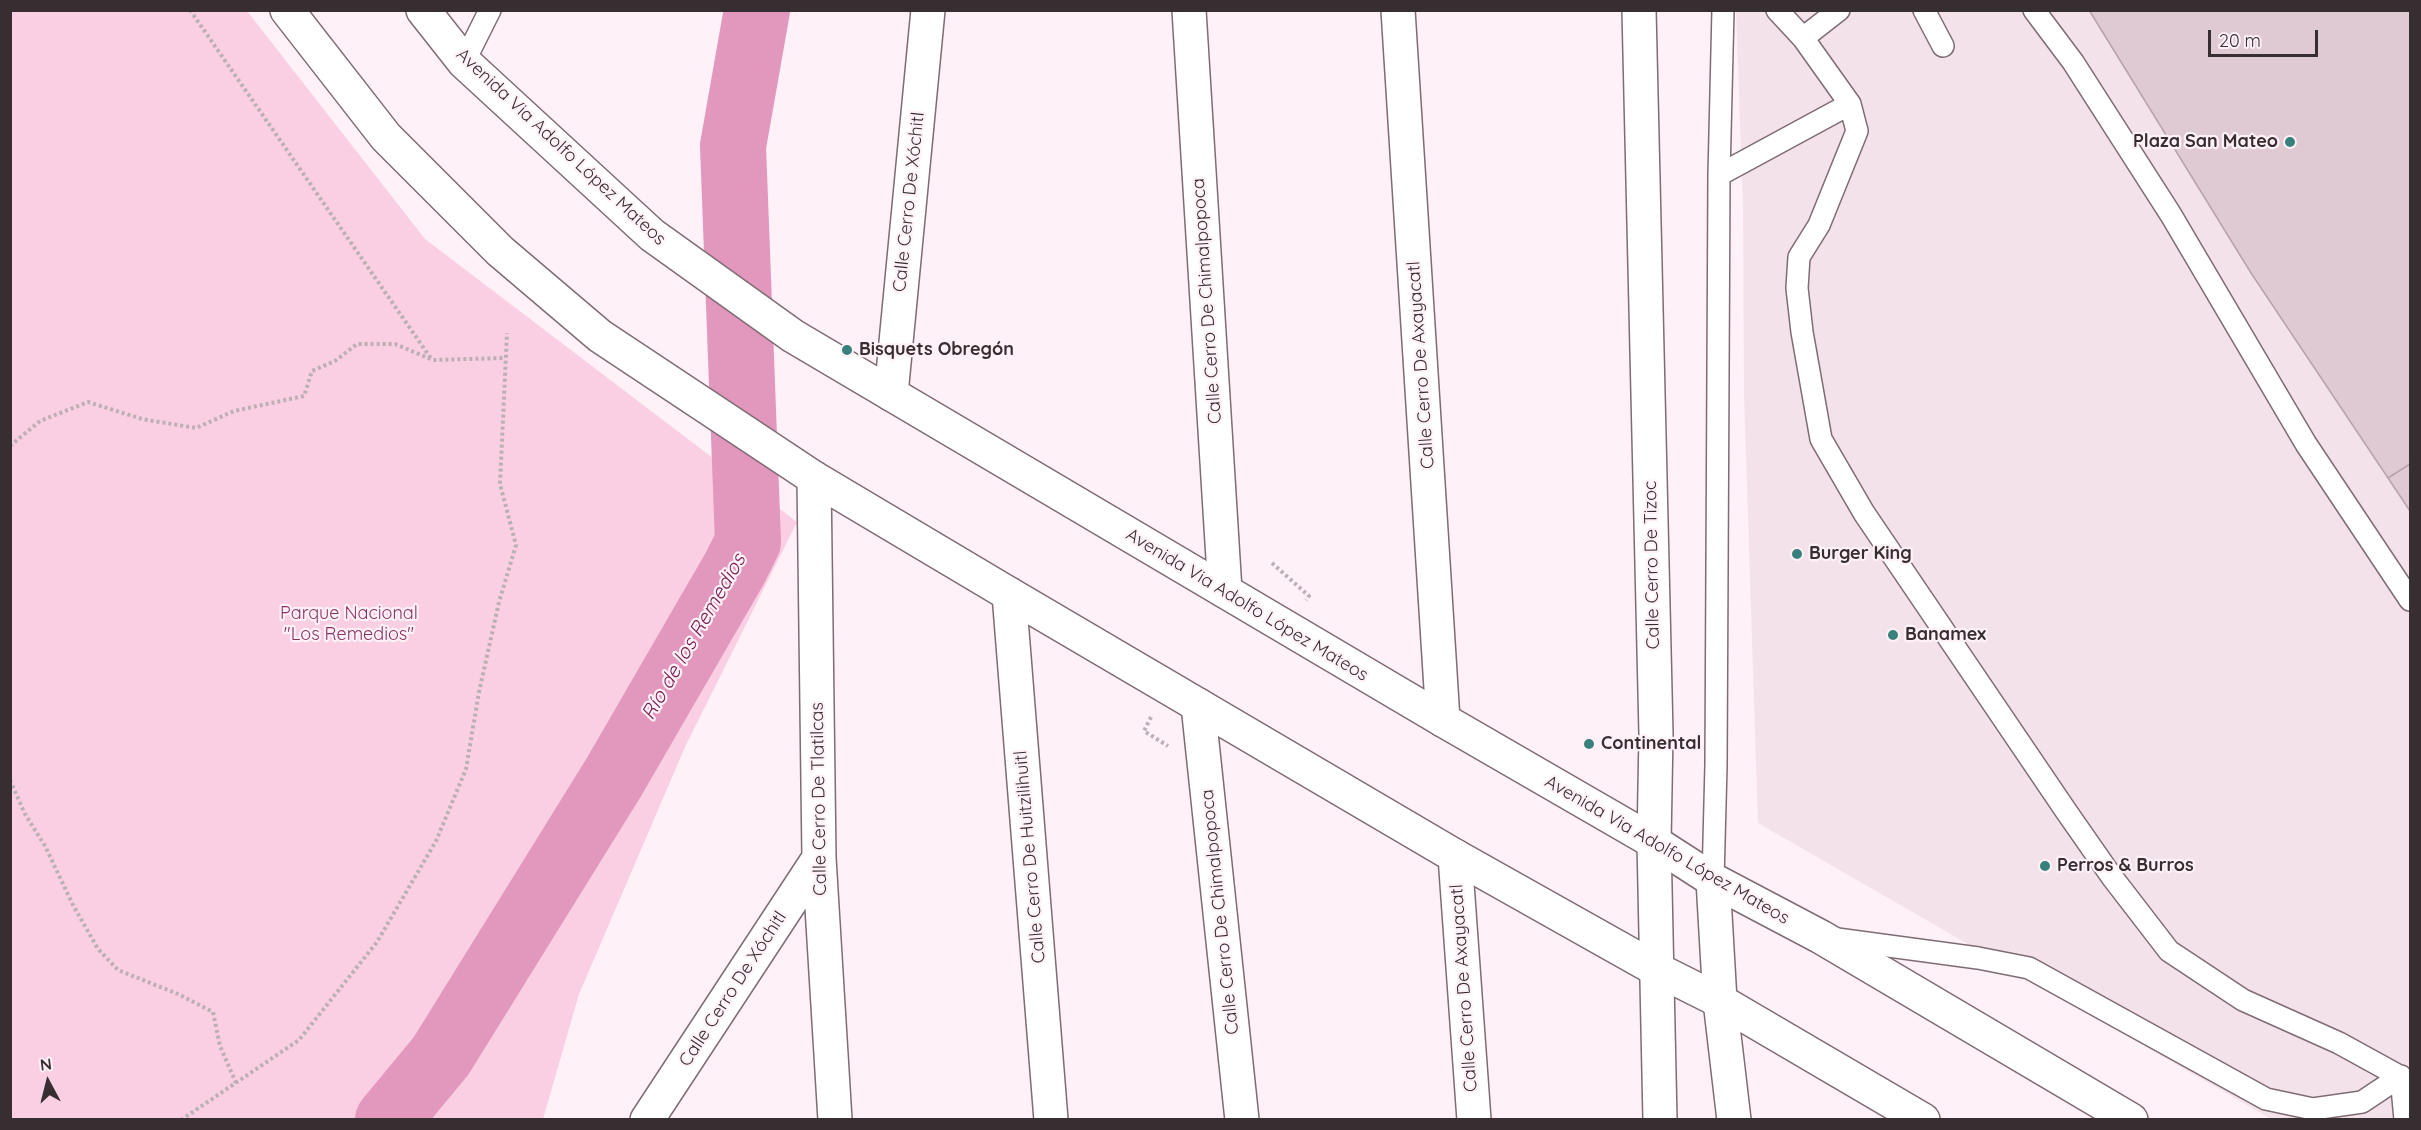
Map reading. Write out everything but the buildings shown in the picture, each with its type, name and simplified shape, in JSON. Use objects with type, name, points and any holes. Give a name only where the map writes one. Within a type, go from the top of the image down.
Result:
[{"type":"street","points":[[286,10],[386,137],[500,251],[600,336],[814,478],[1009,594],[1455,856],[1656,969],[1720,1001],[1920,1118]]},
{"type":"street","name":"Avenida Via Adolfo López Mateos","points":[[423,10],[464,62],[652,235],[793,336],[1654,842],[1713,880],[1821,937],[2131,1119]]},
{"type":"street","name":"Calle Cerro De Xóchitl","points":[[891,394],[928,10]]},
{"type":"street","name":"Calle Cerro De Chimalpopoca","points":[[1189,10],[1225,591]]},
{"type":"street","name":"Calle Cerro De Axayacatl","points":[[1398,10],[1443,720]]},
{"type":"street","name":"Calle Cerro De Tizoc","points":[[1639,10],[1656,735],[1654,842],[1660,1119]]},
{"type":"street","name":"Calle Cerro De Tlatilcas","points":[[814,478],[819,858],[835,1119]]},
{"type":"street","name":"Calle Cerro De Huitzilihuitl","points":[[1009,594],[1051,1119]]},
{"type":"street","name":"Calle Cerro De Chimalpopoca","points":[[1198,705],[1242,1119]]},
{"type":"street","name":"Calle Cerro De Axayacatl","points":[[1455,856],[1474,1119]]},
{"type":"street","name":"Calle Cerro De Xóchitl","points":[[647,1119],[819,858]]},
{"type":"street","points":[[1713,880],[1720,1001],[1734,1119]]},
{"type":"lane","points":[[464,62],[490,10]]},
{"type":"lane","points":[[1778,10],[1803,38],[1850,104],[1857,132],[1819,225],[1799,257],[1797,288],[1802,332],[1821,439],[1864,513],[2112,877],[2169,951],[2243,1000],[2340,1043],[2406,1079]]},
{"type":"lane","points":[[1803,38],[1839,10]]},
{"type":"lane","points":[[1924,10],[1943,46]]},
{"type":"lane","points":[[2034,10],[2073,62],[2171,215],[2306,444],[2410,600]]},
{"type":"lane","points":[[1713,880],[1716,754],[1719,175],[1725,11]]},
{"type":"lane","points":[[1719,175],[1850,104]]},
{"type":"lane","points":[[1821,937],[1978,958],[2029,968],[2266,1099],[2313,1109],[2362,1102],[2406,1079]]},
{"type":"lane","points":[[2405,1119],[2406,1079]]},
{"type":"path","points":[[190,10],[433,360]]},
{"type":"path","points":[[181,1119],[299,1040],[377,942],[436,841],[466,769],[479,692],[496,614],[516,545],[500,484],[507,333]]},
{"type":"path","points":[[10,446],[40,421],[88,402],[142,419],[196,428],[234,411],[304,396],[312,371],[335,362],[357,344],[395,344],[433,360],[505,358]]},
{"type":"path","points":[[1272,563],[1309,596]]},
{"type":"path","points":[[1144,731],[1171,748]]},
{"type":"path","points":[[10,780],[25,814],[45,846],[98,949],[118,970],[178,994],[213,1012],[220,1046],[236,1083]]},
{"type":"shaded area","points":[[1736,11],[2410,11],[2410,1119],[2271,1119],[1758,823],[1744,396],[1743,206]]},
{"type":"green space","name":"Parque Nacional \"Los Remedios\"","points":[[10,11],[247,11],[425,239],[797,522],[685,747],[579,994],[543,1119],[11,1119]]},
{"type":"waterway","name":"Río de los Remedios","points":[[388,1120],[441,1056],[614,777],[748,542],[733,146],[757,10]]},
{"type":"place","name":"Plaza San Mateo","points":[[2290,142]]},
{"type":"place","name":"Bisquets Obregón","points":[[847,350]]},
{"type":"place","name":"Burger King","points":[[1797,554]]},
{"type":"place","name":"Banamex","points":[[1893,635]]},
{"type":"place","name":"Continental","points":[[1589,744]]},
{"type":"place","name":"Perros & Burros","points":[[2045,866]]}]
